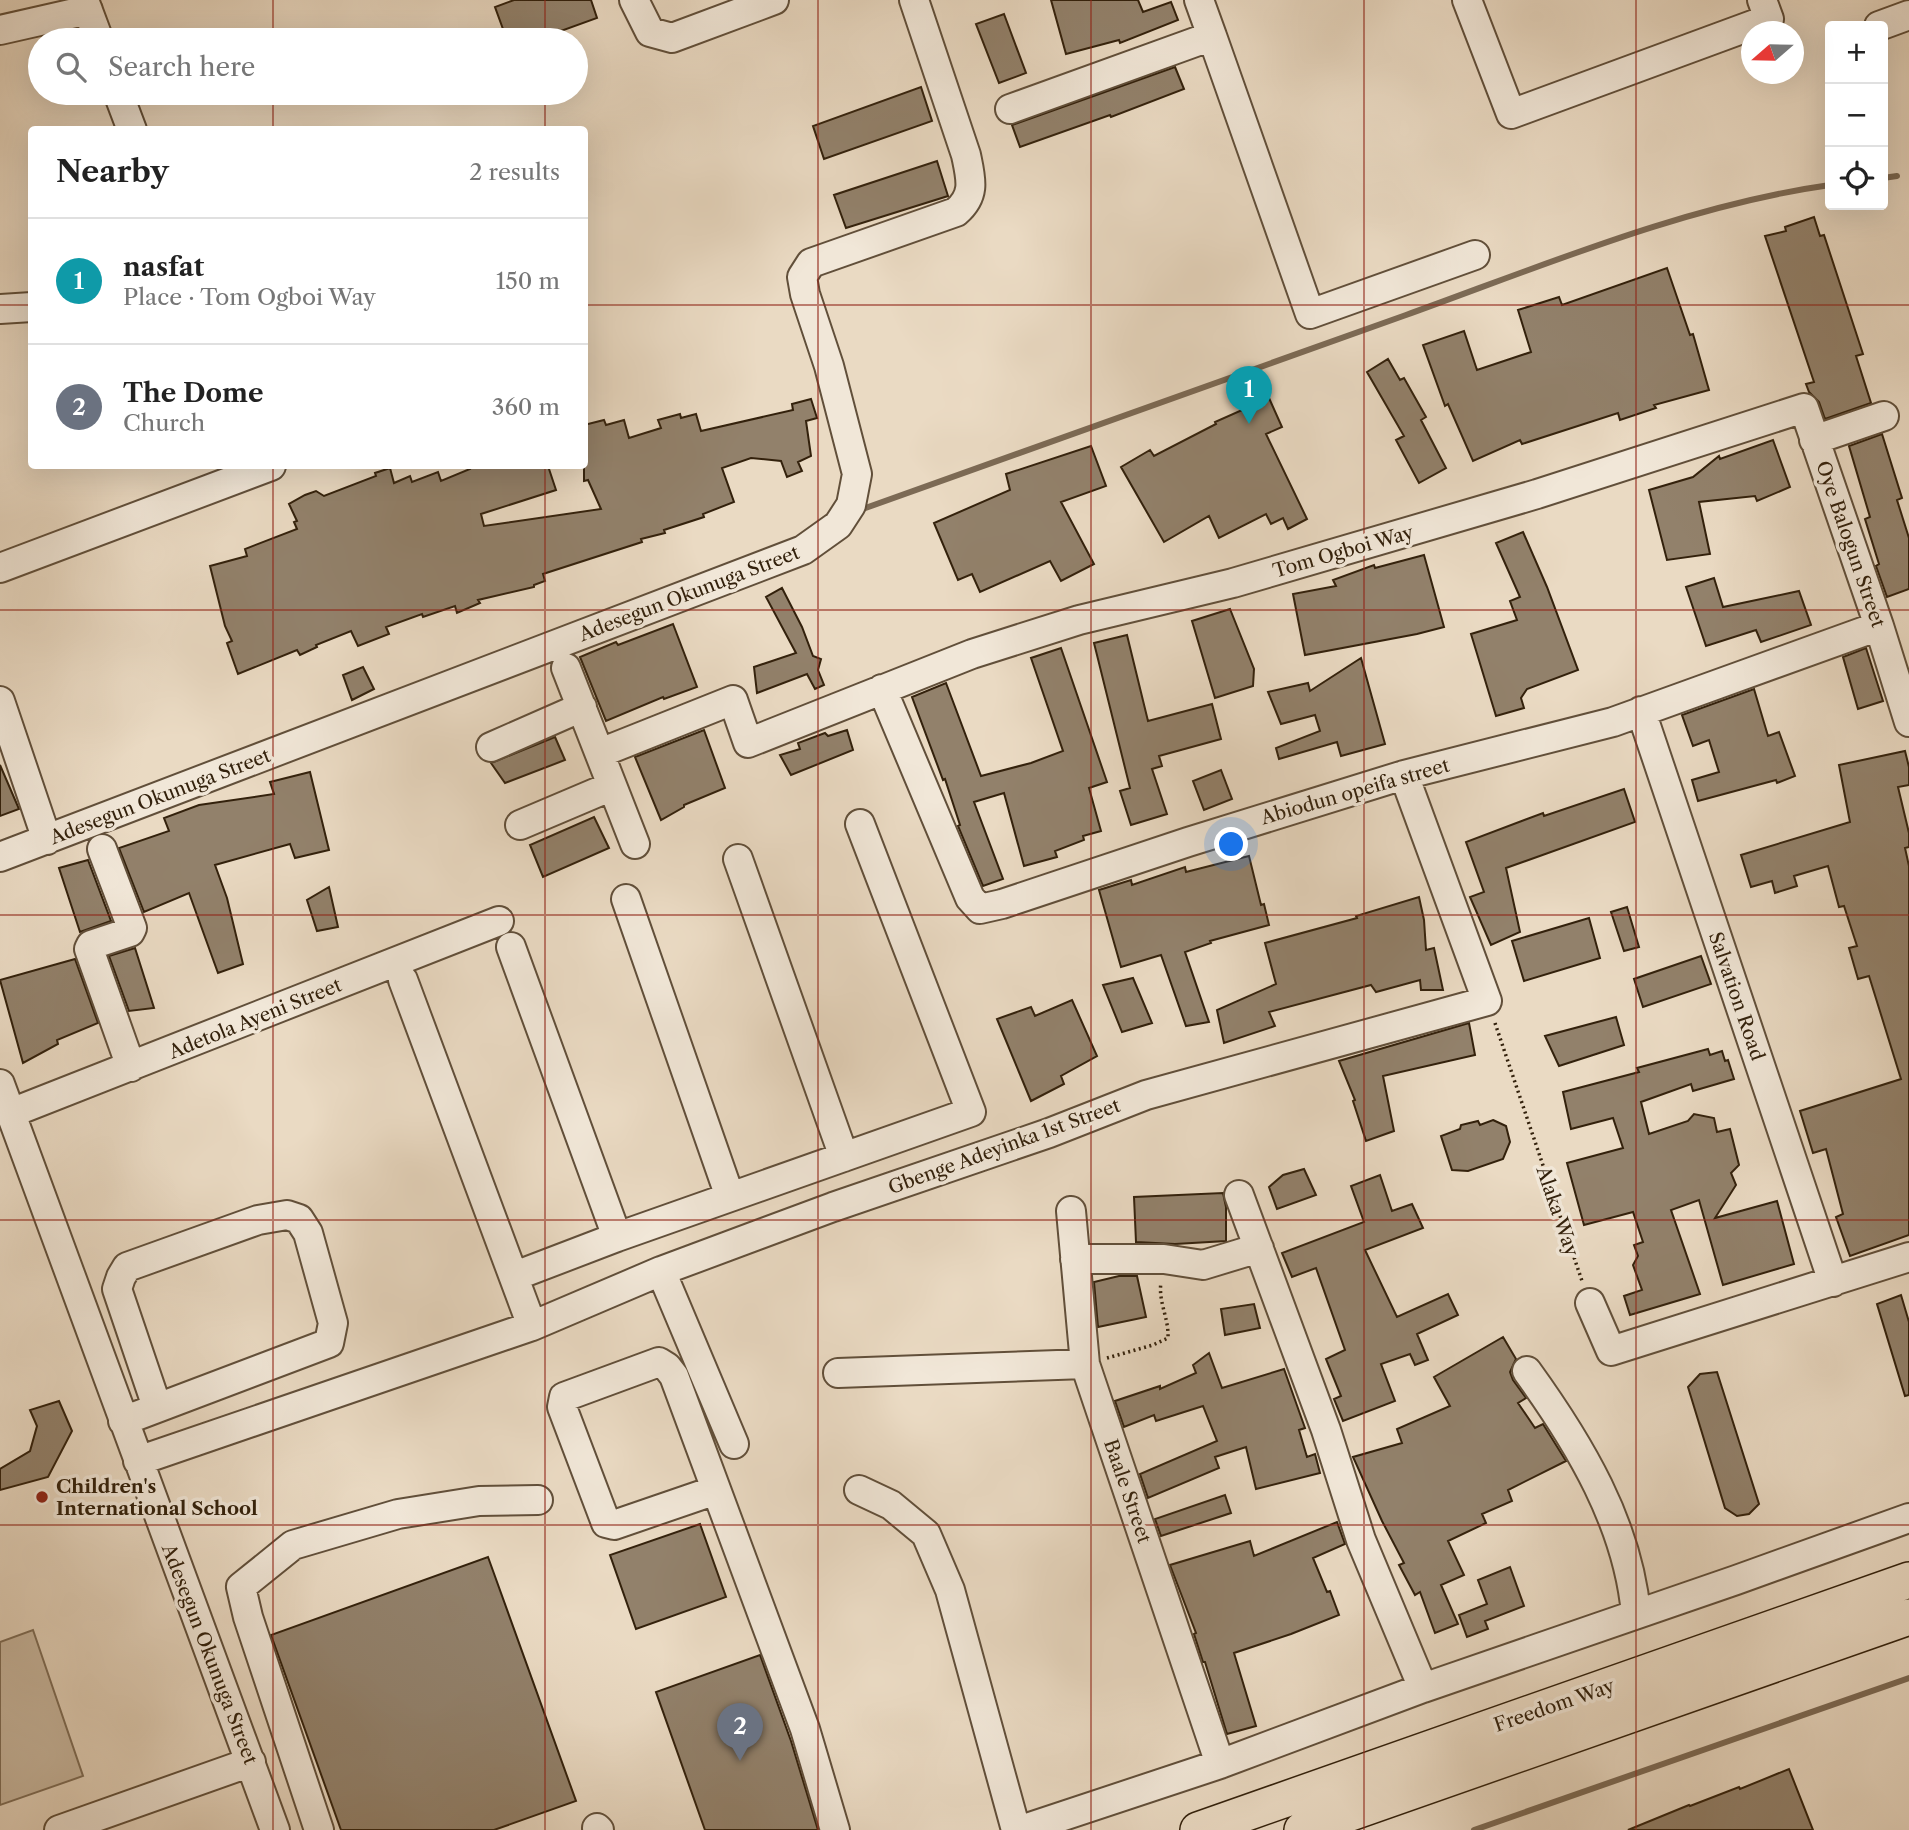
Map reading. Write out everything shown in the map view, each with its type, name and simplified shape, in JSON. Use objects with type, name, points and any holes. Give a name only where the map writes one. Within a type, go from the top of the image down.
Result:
[{"type":"main road","name":"Freedom Way","points":[[1198,1830],[1909,1580]]},
{"type":"main road","name":"Freedom Way","points":[[1302,1830],[1909,1617]]},
{"type":"street","points":[[634,0],[650,32],[672,38],[774,0]]},
{"type":"street","name":"Adesegun Okunuga Street","points":[[0,858],[803,550],[838,525],[851,505],[858,474],[802,277],[811,262],[956,212],[968,202],[971,179],[966,155],[914,0]]},
{"type":"street","points":[[1199,0],[1310,314],[1475,255]]},
{"type":"street","points":[[1467,0],[1511,114],[1769,19],[1762,0]]},
{"type":"street","points":[[0,30],[86,5],[95,28]]},
{"type":"street","points":[[1888,23],[1909,15]]},
{"type":"street","points":[[1010,109],[1212,36]]},
{"type":"street","points":[[123,105],[130,126]]},
{"type":"street","points":[[0,309],[28,307]]},
{"type":"street","name":"Oye Balogun Street","points":[[1804,408],[1909,722]]},
{"type":"street","name":"Tom Ogboi Way","points":[[600,753],[733,700],[748,743],[972,654],[1079,620],[1233,583],[1537,494],[1804,408]]},
{"type":"street","points":[[1814,440],[1884,416]]},
{"type":"street","points":[[0,568],[263,469]]},
{"type":"street","name":"Abiodun opeifa street","points":[[882,689],[971,898],[980,909],[1404,775],[1613,722],[1879,626]]},
{"type":"street","points":[[566,668],[635,844]]},
{"type":"street","points":[[0,701],[9,761],[47,839]]},
{"type":"street","points":[[491,747],[582,708]]},
{"type":"street","name":"Salvation Road","points":[[1641,711],[1833,1282]]},
{"type":"street","points":[[1404,775],[1487,1001]]},
{"type":"street","points":[[520,825],[612,786]]},
{"type":"street","points":[[515,1276],[617,1237],[971,1112],[860,824]]},
{"type":"street","points":[[102,849],[132,928],[130,932],[91,945],[89,949],[131,1067]]},
{"type":"street","points":[[738,859],[844,1157]]},
{"type":"street","points":[[626,899],[730,1197]]},
{"type":"street","name":"Adetola Ayeni Street","points":[[10,1132],[131,1067],[499,921]]},
{"type":"street","points":[[511,947],[617,1237]]},
{"type":"street","points":[[403,980],[532,1326]]},
{"type":"street","name":"Gbenge Adeyinka 1st Street","points":[[138,1461],[532,1326],[661,1271],[833,1207],[1049,1133],[1146,1095],[1487,1001]]},
{"type":"street","name":"Adesegun Okunuga Street","points":[[0,1084],[10,1132],[123,1421],[275,1830]]},
{"type":"street","points":[[1239,1195],[1326,1430],[1361,1540],[1423,1688]]},
{"type":"street","name":"Baale Street","points":[[1071,1211],[1085,1364],[1220,1764]]},
{"type":"street","points":[[123,1421],[330,1343],[333,1323],[312,1244],[299,1219],[287,1216],[258,1220],[128,1267],[117,1289],[157,1408]]},
{"type":"street","points":[[1075,1259],[1164,1259],[1203,1265],[1259,1248]]},
{"type":"street","points":[[1590,1303],[1611,1351],[1909,1257]]},
{"type":"street","points":[[661,1271],[734,1444]]},
{"type":"street","points":[[716,1490],[614,1525],[606,1523],[562,1407],[564,1398],[659,1362],[674,1376],[805,1729],[835,1830]]},
{"type":"street","points":[[838,1373],[1085,1364]]},
{"type":"street","points":[[1527,1371],[1552,1406],[1604,1497],[1624,1550],[1636,1614]]},
{"type":"street","points":[[859,1490],[891,1505],[926,1534],[950,1590],[1019,1830],[1220,1764],[1423,1688],[1909,1518]]},
{"type":"street","points":[[319,1830],[248,1617],[241,1587],[293,1545],[385,1518],[437,1506],[479,1501],[538,1500]]},
{"type":"street","points":[[60,1830],[251,1762]]},
{"type":"path","name":"Alaka Way","points":[[1487,1001],[1590,1303]]},
{"type":"path","points":[[1085,1364],[1153,1345],[1168,1338],[1169,1324],[1159,1295],[1164,1259]]},
{"type":"shaded area","points":[[33,1630],[83,1776],[0,1805],[0,1642]]},
{"type":"building","points":[[514,0],[591,0],[597,18],[569,28],[503,28],[495,7]]},
{"type":"building","points":[[1051,0],[1138,0],[1143,12],[1171,2],[1178,20],[1120,43],[1119,40],[1066,54]]},
{"type":"building","points":[[1004,14],[1026,73],[999,83],[976,24]]},
{"type":"building","points":[[1175,67],[1184,89],[1020,147],[1012,125]]},
{"type":"building","points":[[921,87],[932,121],[824,159],[813,126]]},
{"type":"building","points":[[937,161],[948,196],[846,228],[834,195]]},
{"type":"building","points":[[1814,217],[1820,236],[1824,235],[1863,354],[1856,356],[1871,403],[1825,419],[1819,402],[1809,392],[1806,384],[1814,382],[1765,236],[1786,231],[1785,227]]},
{"type":"building","points":[[1667,268],[1690,335],[1693,334],[1709,390],[1654,405],[1656,408],[1620,420],[1618,413],[1522,444],[1520,440],[1473,461],[1448,404],[1445,406],[1423,345],[1464,331],[1477,370],[1531,352],[1518,310],[1559,297],[1562,305]]},
{"type":"building","points":[[1388,359],[1400,380],[1404,378],[1426,417],[1421,420],[1446,468],[1419,483],[1396,440],[1404,436],[1367,372]]},
{"type":"building","points":[[1269,398],[1282,427],[1266,434],[1307,519],[1288,529],[1283,518],[1271,524],[1266,514],[1219,538],[1209,516],[1164,542],[1121,467],[1150,450],[1154,456],[1216,424],[1215,422]]},
{"type":"building","points":[[811,399],[817,418],[806,421],[811,456],[798,462],[802,471],[787,477],[781,461],[751,458],[722,468],[734,502],[703,514],[704,517],[664,530],[665,533],[641,539],[642,542],[543,574],[545,581],[534,587],[478,600],[480,603],[457,613],[455,606],[423,617],[422,614],[386,627],[389,634],[358,646],[351,631],[316,645],[317,647],[300,655],[297,650],[238,674],[227,643],[232,641],[225,626],[210,566],[247,556],[245,549],[297,529],[294,522],[297,521],[289,504],[305,495],[316,491],[324,496],[376,476],[375,473],[387,469],[390,469],[394,483],[410,476],[412,482],[438,472],[441,481],[470,469],[549,469],[556,490],[481,514],[484,526],[601,509],[588,480],[584,481],[584,469],[588,469],[588,424],[604,420],[606,425],[624,420],[629,438],[661,428],[658,420],[680,414],[681,418],[696,414],[701,431],[793,410],[792,404]]},
{"type":"building","points":[[1882,434],[1902,498],[1897,500],[1909,538],[1909,589],[1887,597],[1876,566],[1879,564],[1865,519],[1870,517],[1849,446]]},
{"type":"building","points":[[1773,440],[1790,487],[1757,501],[1755,496],[1699,502],[1710,554],[1667,560],[1649,490],[1693,477],[1719,456],[1720,459]]},
{"type":"building","points":[[1091,446],[1106,486],[1061,502],[1094,564],[1061,581],[1050,561],[980,592],[972,574],[958,580],[934,523],[1010,490],[1006,474]]},
{"type":"building","points":[[1523,532],[1578,670],[1527,689],[1521,698],[1524,708],[1496,716],[1471,634],[1517,620],[1510,601],[1520,597],[1496,543]]},
{"type":"building","points":[[1424,555],[1444,627],[1305,655],[1293,594],[1336,586],[1333,580],[1374,565],[1375,568]]},
{"type":"building","points":[[1714,578],[1723,607],[1799,591],[1811,625],[1761,642],[1756,630],[1706,646],[1686,587]]},
{"type":"building","points":[[782,588],[813,656],[821,659],[818,670],[824,685],[815,689],[807,674],[757,693],[754,667],[796,653],[766,597]]},
{"type":"building","points":[[1230,609],[1254,669],[1253,686],[1215,698],[1192,621]]},
{"type":"building","points":[[673,624],[697,687],[664,699],[663,697],[606,721],[580,657]]},
{"type":"building","points":[[1127,635],[1148,721],[1212,704],[1221,739],[1159,756],[1162,766],[1152,769],[1167,814],[1131,825],[1120,791],[1130,788],[1094,643]]},
{"type":"building","points":[[1061,648],[1107,782],[1089,788],[1101,831],[1083,836],[1084,840],[1055,851],[1057,857],[1024,866],[1004,793],[974,802],[1003,879],[983,886],[958,826],[960,825],[945,779],[943,780],[912,697],[946,683],[981,776],[1031,763],[1063,751],[1031,658]]},
{"type":"building","points":[[1866,648],[1883,701],[1858,709],[1843,657]]},
{"type":"building","points":[[1361,658],[1385,744],[1341,756],[1337,742],[1279,759],[1276,748],[1320,731],[1315,715],[1281,724],[1268,692],[1308,683],[1310,691]]},
{"type":"building","points":[[363,667],[374,689],[352,700],[343,675]]},
{"type":"building","points":[[1754,689],[1768,736],[1779,732],[1795,776],[1777,783],[1776,780],[1698,801],[1692,780],[1719,772],[1709,740],[1693,746],[1682,715]]},
{"type":"building","points":[[704,730],[725,788],[684,805],[661,820],[635,757]]},
{"type":"building","points":[[847,730],[853,750],[791,775],[780,755],[800,749],[798,743],[825,733],[828,736]]},
{"type":"building","points":[[555,737],[565,760],[505,783],[491,763]]},
{"type":"building","points":[[1905,751],[1909,767],[1909,785],[1898,787],[1909,833],[1909,847],[1905,848],[1909,866],[1909,1235],[1850,1256],[1836,1217],[1843,1214],[1826,1149],[1813,1153],[1800,1111],[1901,1079],[1869,976],[1858,979],[1849,948],[1857,946],[1844,906],[1839,907],[1828,866],[1794,876],[1797,886],[1775,893],[1772,881],[1751,887],[1741,855],[1850,822],[1839,765]]},
{"type":"building","points":[[0,765],[19,809],[0,816]]},
{"type":"building","points":[[1221,770],[1232,799],[1204,810],[1193,781]]},
{"type":"building","points":[[310,772],[329,850],[295,858],[290,844],[215,865],[227,898],[243,964],[218,973],[189,893],[144,912],[119,848],[169,831],[164,818],[199,805],[274,794],[270,782]]},
{"type":"building","points":[[1624,789],[1635,822],[1506,868],[1520,932],[1491,945],[1470,897],[1484,892],[1466,842],[1543,813],[1544,816]]},
{"type":"building","points":[[594,817],[609,848],[543,877],[530,845]]},
{"type":"building","points":[[1249,856],[1261,905],[1264,904],[1269,925],[1210,941],[1211,943],[1185,952],[1209,1022],[1186,1026],[1161,955],[1121,967],[1099,890],[1131,880],[1132,885],[1185,867],[1186,872]]},
{"type":"building","points":[[88,860],[111,921],[80,932],[59,868]]},
{"type":"building","points":[[329,887],[338,927],[317,931],[307,900]]},
{"type":"building","points":[[1419,897],[1426,950],[1434,948],[1443,990],[1421,990],[1420,980],[1376,992],[1371,985],[1269,1012],[1275,1026],[1224,1043],[1217,1010],[1276,984],[1265,943],[1357,918],[1356,916]]},
{"type":"building","points":[[1627,907],[1639,947],[1624,951],[1611,912]]},
{"type":"building","points":[[1589,918],[1600,958],[1524,981],[1512,941]]},
{"type":"building","points":[[135,948],[154,1008],[129,1011],[109,956]]},
{"type":"building","points":[[1701,956],[1711,984],[1643,1007],[1634,979]]},
{"type":"building","points":[[75,959],[98,1023],[57,1040],[58,1044],[23,1063],[0,980]]},
{"type":"building","points":[[1133,978],[1152,1023],[1122,1032],[1103,985]]},
{"type":"building","points":[[1072,1000],[1097,1056],[1061,1076],[1064,1084],[1031,1101],[997,1019],[1031,1007],[1035,1016]]},
{"type":"building","points":[[1616,1017],[1624,1045],[1559,1066],[1545,1036]]},
{"type":"building","points":[[1469,1023],[1475,1055],[1383,1076],[1394,1131],[1366,1141],[1353,1101],[1355,1100],[1339,1061]]},
{"type":"building","points":[[1708,1049],[1710,1055],[1722,1051],[1734,1079],[1693,1091],[1691,1084],[1641,1102],[1649,1134],[1688,1121],[1694,1114],[1714,1118],[1717,1132],[1730,1129],[1739,1165],[1731,1173],[1736,1185],[1715,1218],[1777,1201],[1794,1264],[1723,1285],[1699,1200],[1671,1210],[1700,1294],[1630,1315],[1624,1296],[1642,1290],[1633,1265],[1638,1256],[1634,1245],[1643,1242],[1633,1212],[1584,1225],[1567,1163],[1623,1148],[1613,1118],[1571,1129],[1563,1092],[1639,1072],[1637,1068]]},
{"type":"building","points":[[1493,1120],[1506,1126],[1510,1142],[1503,1159],[1468,1171],[1452,1170],[1441,1136],[1460,1129],[1461,1125],[1478,1121],[1480,1125]]},
{"type":"building","points":[[1304,1169],[1316,1195],[1277,1209],[1269,1187],[1283,1175]]},
{"type":"building","points":[[1380,1175],[1392,1211],[1412,1204],[1423,1228],[1365,1250],[1397,1317],[1448,1294],[1458,1315],[1417,1334],[1428,1360],[1415,1365],[1410,1354],[1381,1364],[1395,1401],[1343,1421],[1334,1399],[1341,1396],[1326,1359],[1345,1350],[1316,1268],[1292,1277],[1282,1253],[1364,1222],[1351,1186]]},
{"type":"building","points":[[1223,1193],[1226,1207],[1226,1241],[1175,1244],[1136,1242],[1134,1197]]},
{"type":"building","points":[[1119,1276],[1137,1276],[1146,1317],[1098,1327],[1094,1282]]},
{"type":"building","points":[[1901,1295],[1909,1322],[1909,1395],[1905,1396],[1877,1304]]},
{"type":"building","points":[[1254,1304],[1260,1328],[1225,1335],[1221,1309]]},
{"type":"building","points":[[1503,1337],[1516,1359],[1510,1372],[1513,1380],[1526,1398],[1518,1403],[1535,1428],[1543,1424],[1566,1461],[1508,1490],[1512,1501],[1482,1514],[1486,1523],[1448,1541],[1464,1575],[1441,1585],[1458,1624],[1435,1633],[1420,1592],[1415,1595],[1399,1565],[1404,1563],[1353,1457],[1402,1443],[1397,1429],[1450,1406],[1434,1377]]},
{"type":"building","points":[[1209,1353],[1222,1388],[1284,1369],[1305,1428],[1299,1430],[1307,1457],[1315,1454],[1320,1473],[1256,1489],[1246,1447],[1215,1457],[1219,1468],[1148,1498],[1140,1474],[1217,1441],[1203,1406],[1156,1421],[1154,1415],[1124,1427],[1115,1401],[1160,1386],[1160,1389],[1196,1373],[1193,1365]]},
{"type":"building","points":[[1717,1372],[1759,1504],[1749,1514],[1737,1516],[1725,1508],[1688,1387],[1700,1374]]},
{"type":"building","points":[[59,1401],[72,1431],[48,1477],[0,1490],[0,1469],[30,1451],[37,1426],[30,1410]]},
{"type":"building","points":[[1225,1495],[1231,1513],[1161,1536],[1155,1519]]},
{"type":"building","points":[[1337,1522],[1345,1544],[1313,1558],[1339,1615],[1234,1653],[1256,1726],[1227,1734],[1194,1634],[1196,1633],[1170,1565],[1250,1541],[1254,1556]]},
{"type":"building","points":[[700,1524],[726,1597],[636,1629],[610,1555]]},
{"type":"building","points":[[488,1557],[576,1801],[494,1830],[341,1830],[271,1635]]},
{"type":"building","points":[[1510,1567],[1524,1606],[1485,1621],[1488,1629],[1467,1637],[1459,1615],[1487,1604],[1478,1580]]},
{"type":"building","points":[[760,1655],[791,1741],[818,1830],[705,1830],[656,1692]]},
{"type":"building","points":[[1789,1769],[1813,1830],[1628,1830],[1689,1805],[1739,1787],[1740,1789]]},
{"type":"waterway","points":[[1888,177],[1897,176]]},
{"type":"waterway","points":[[857,511],[1615,239],[1723,207],[1825,186]]},
{"type":"waterway","points":[[1474,1830],[1909,1678]]},
{"type":"place","name":"nasfat","points":[[1249,424]]},
{"type":"place","name":"Children's International School","points":[[42,1497]]},
{"type":"place","name":"The Dome","points":[[740,1761]]}]
